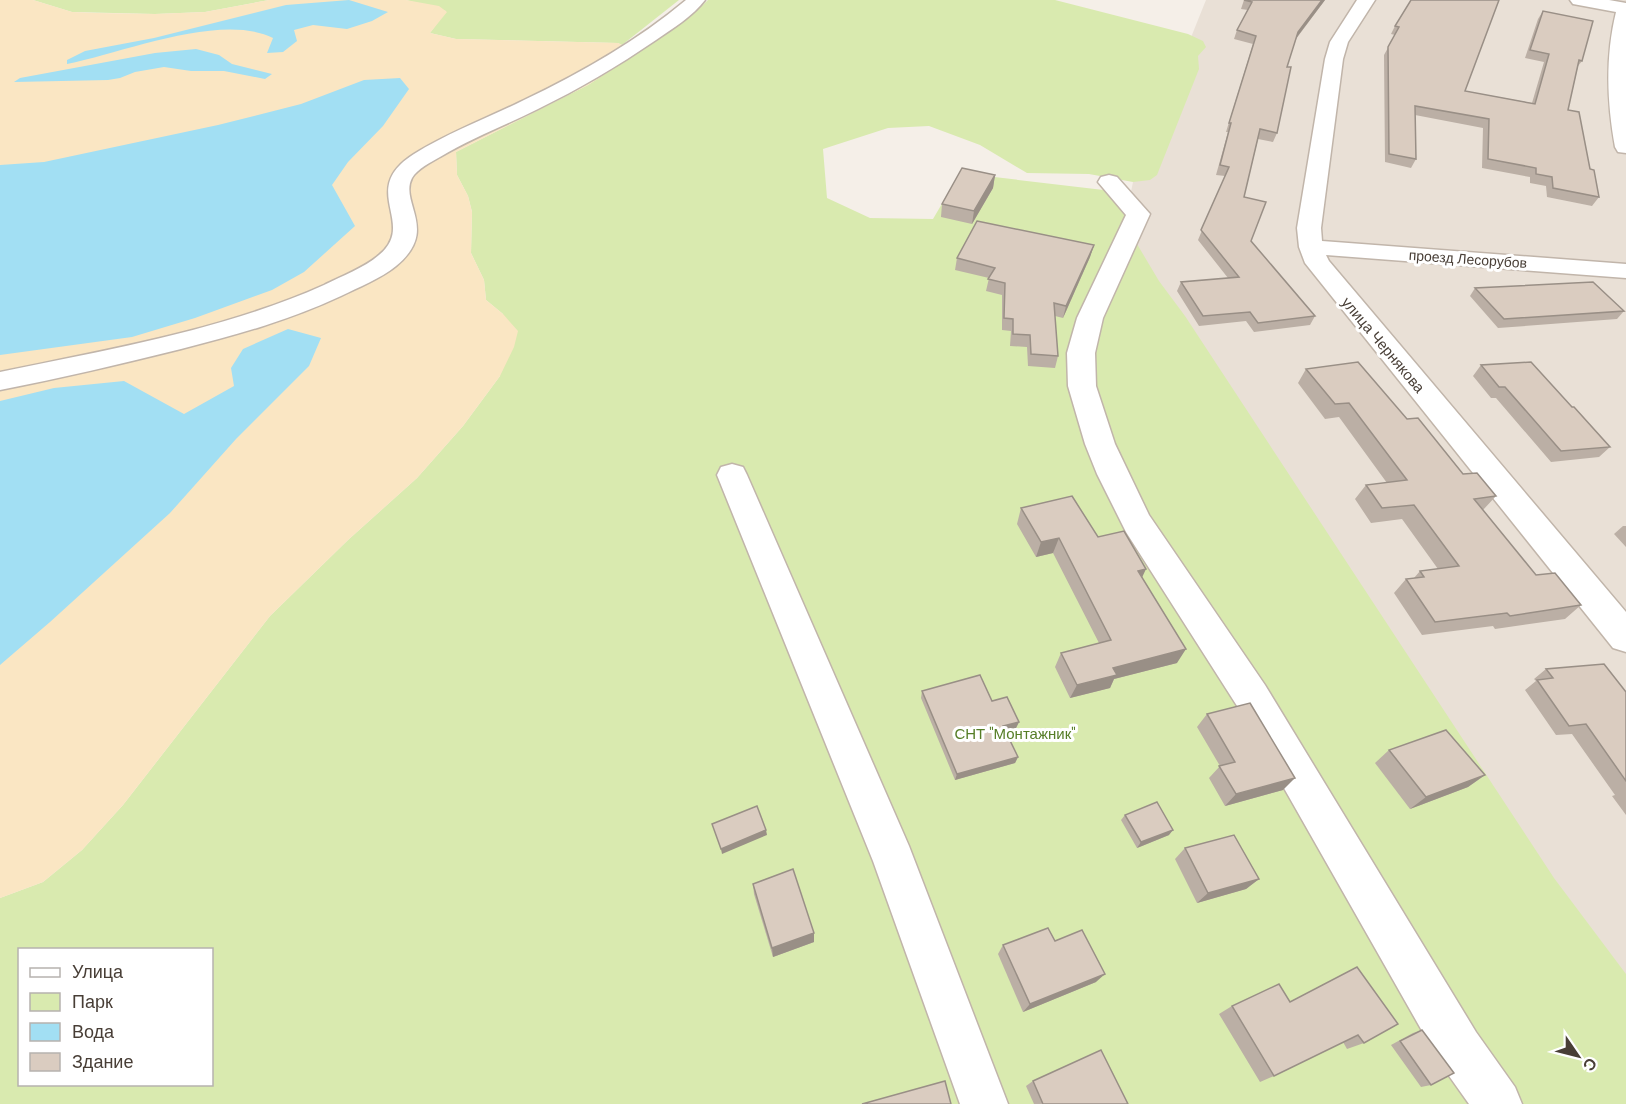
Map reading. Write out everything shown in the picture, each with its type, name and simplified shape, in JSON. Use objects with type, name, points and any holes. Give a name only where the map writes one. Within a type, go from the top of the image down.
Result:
[{"type":"street","points":[[0,381],[138,351],[228,328],[312,301],[365,274],[390,259],[406,235],[406,217],[396,189],[399,179],[409,167],[452,142],[551,95],[593,71],[646,38],[696,0]]},
{"type":"street","name":"улица Чернякова","points":[[1366,0],[1339,42],[1335,59],[1309,228],[1311,247],[1325,275],[1626,637]]},
{"type":"street","points":[[1579,0],[1626,8],[1618,45],[1619,106],[1626,147]]},
{"type":"street","points":[[1109,182],[1138,214],[1090,318],[1081,353],[1082,386],[1090,418],[1112,474],[1137,523],[1163,566],[1252,697],[1459,1049],[1498,1104]]},
{"type":"street","name":"проезд Лесорубов","points":[[1311,247],[1626,270]]},
{"type":"street","points":[[732,475],[894,861],[984,1104]]},
{"type":"shaded area","points":[[1206,0],[1626,0],[1626,1104],[1099,350],[1133,182]]},
{"type":"green space","points":[[33,0],[269,0],[205,12],[155,14],[72,12]]},
{"type":"green space","points":[[406,0],[679,0],[622,45],[618,43],[456,39],[430,33],[446,11]]},
{"type":"green space","name":"СНТ \"Монтажник\"","points":[[708,0],[1055,0],[1188,34],[1203,41],[1206,47],[1198,56],[1199,69],[1157,175],[1150,180],[1133,182],[1089,174],[1027,173],[980,145],[929,126],[888,128],[823,149],[827,198],[870,218],[933,219],[960,173],[1112,191],[1130,210],[1134,239],[1159,281],[1185,316],[1554,878],[1626,974],[1626,1104],[0,1104],[0,898],[43,882],[82,850],[123,805],[270,616],[348,540],[417,478],[463,426],[500,376],[503,314],[486,300],[484,280],[471,253],[472,212],[468,196],[457,175],[456,152],[588,85],[637,53],[635,51],[690,17]]},
{"type":"sand","points":[[0,0],[33,0],[72,12],[155,14],[205,12],[269,0],[406,0],[439,6],[447,12],[430,33],[456,39],[618,43],[638,53],[588,85],[456,152],[457,175],[468,196],[472,212],[471,253],[484,280],[486,300],[518,331],[514,347],[500,376],[463,426],[417,478],[348,540],[270,616],[123,805],[82,850],[43,882],[0,898]]},
{"type":"water","points":[[349,0],[388,12],[372,21],[347,29],[313,25],[294,30],[297,41],[283,52],[267,53],[273,38],[252,31],[227,30],[172,37],[67,64],[67,60],[85,51],[154,38],[286,5]]},
{"type":"water","points":[[196,49],[219,55],[232,64],[272,74],[265,79],[224,71],[191,71],[164,67],[108,80],[14,82],[20,78],[155,53]]},
{"type":"water","points":[[400,78],[409,89],[383,126],[348,162],[332,185],[355,226],[304,272],[272,290],[195,318],[132,337],[0,355],[0,165],[44,162],[218,125],[301,104],[364,80]]},
{"type":"water","points":[[288,329],[321,338],[309,366],[236,439],[170,513],[0,665],[0,401],[54,388],[124,381],[184,414],[234,386],[231,368],[243,349]]},
{"type":"building","points":[[1244,0],[1322,0],[1298,32],[1287,67],[1291,67],[1277,133],[1260,129],[1244,197],[1266,202],[1251,241],[1315,316],[1258,323],[1250,312],[1203,316],[1181,282],[1239,277],[1201,230],[1229,167],[1220,165],[1231,123],[1229,123],[1256,36],[1237,30],[1252,2]]},
{"type":"building","points":[[1411,0],[1499,0],[1465,91],[1535,104],[1549,54],[1530,50],[1543,11],[1593,21],[1582,61],[1579,60],[1568,110],[1579,112],[1590,169],[1594,170],[1599,197],[1553,188],[1552,177],[1536,174],[1536,168],[1488,159],[1489,119],[1415,106],[1416,159],[1389,154],[1388,47],[1399,27],[1395,26]]},
{"type":"building","points":[[962,168],[995,175],[974,211],[942,204]]},
{"type":"building","points":[[977,221],[1094,245],[1066,306],[1054,303],[1058,356],[1031,354],[1030,335],[1013,334],[1013,319],[1004,318],[1005,283],[988,279],[995,268],[957,258]]},
{"type":"building","points":[[1593,282],[1624,311],[1504,319],[1475,288]]},
{"type":"building","points":[[1358,362],[1407,419],[1418,418],[1463,474],[1477,473],[1496,496],[1474,499],[1536,575],[1555,573],[1581,605],[1510,616],[1507,613],[1435,622],[1406,579],[1424,577],[1420,571],[1459,566],[1414,505],[1382,508],[1366,485],[1407,480],[1349,403],[1335,404],[1306,369]]},
{"type":"building","points":[[1531,362],[1610,447],[1561,451],[1505,387],[1499,387],[1481,365]]},
{"type":"building","points":[[1072,496],[1098,537],[1124,531],[1146,569],[1138,571],[1186,649],[1113,668],[1117,675],[1077,685],[1061,653],[1111,640],[1059,538],[1041,542],[1021,508]]},
{"type":"building","points":[[1604,664],[1626,692],[1626,781],[1586,724],[1569,726],[1537,680],[1553,678],[1546,669]]},
{"type":"building","points":[[980,675],[992,701],[1007,697],[1019,722],[1003,726],[1018,757],[957,774],[922,691]]},
{"type":"building","points":[[1250,703],[1295,778],[1236,794],[1219,766],[1235,762],[1207,714]]},
{"type":"building","points":[[1446,730],[1485,775],[1426,797],[1389,750]]},
{"type":"building","points":[[1157,802],[1173,830],[1141,842],[1125,815]]},
{"type":"building","points":[[757,806],[766,830],[721,849],[712,824]]},
{"type":"building","points":[[1234,835],[1259,879],[1208,893],[1185,848]]},
{"type":"building","points":[[793,869],[814,933],[772,948],[753,884]]},
{"type":"building","points":[[1048,928],[1055,941],[1082,930],[1105,974],[1030,1004],[1003,945]]},
{"type":"building","points":[[1357,967],[1398,1024],[1364,1043],[1358,1035],[1274,1076],[1232,1006],[1279,984],[1290,1002]]},
{"type":"building","points":[[1422,1030],[1454,1073],[1431,1085],[1400,1041]]},
{"type":"building","points":[[1101,1050],[1128,1104],[1043,1104],[1033,1081]]},
{"type":"building","points":[[945,1081],[951,1104],[862,1104]]}]
